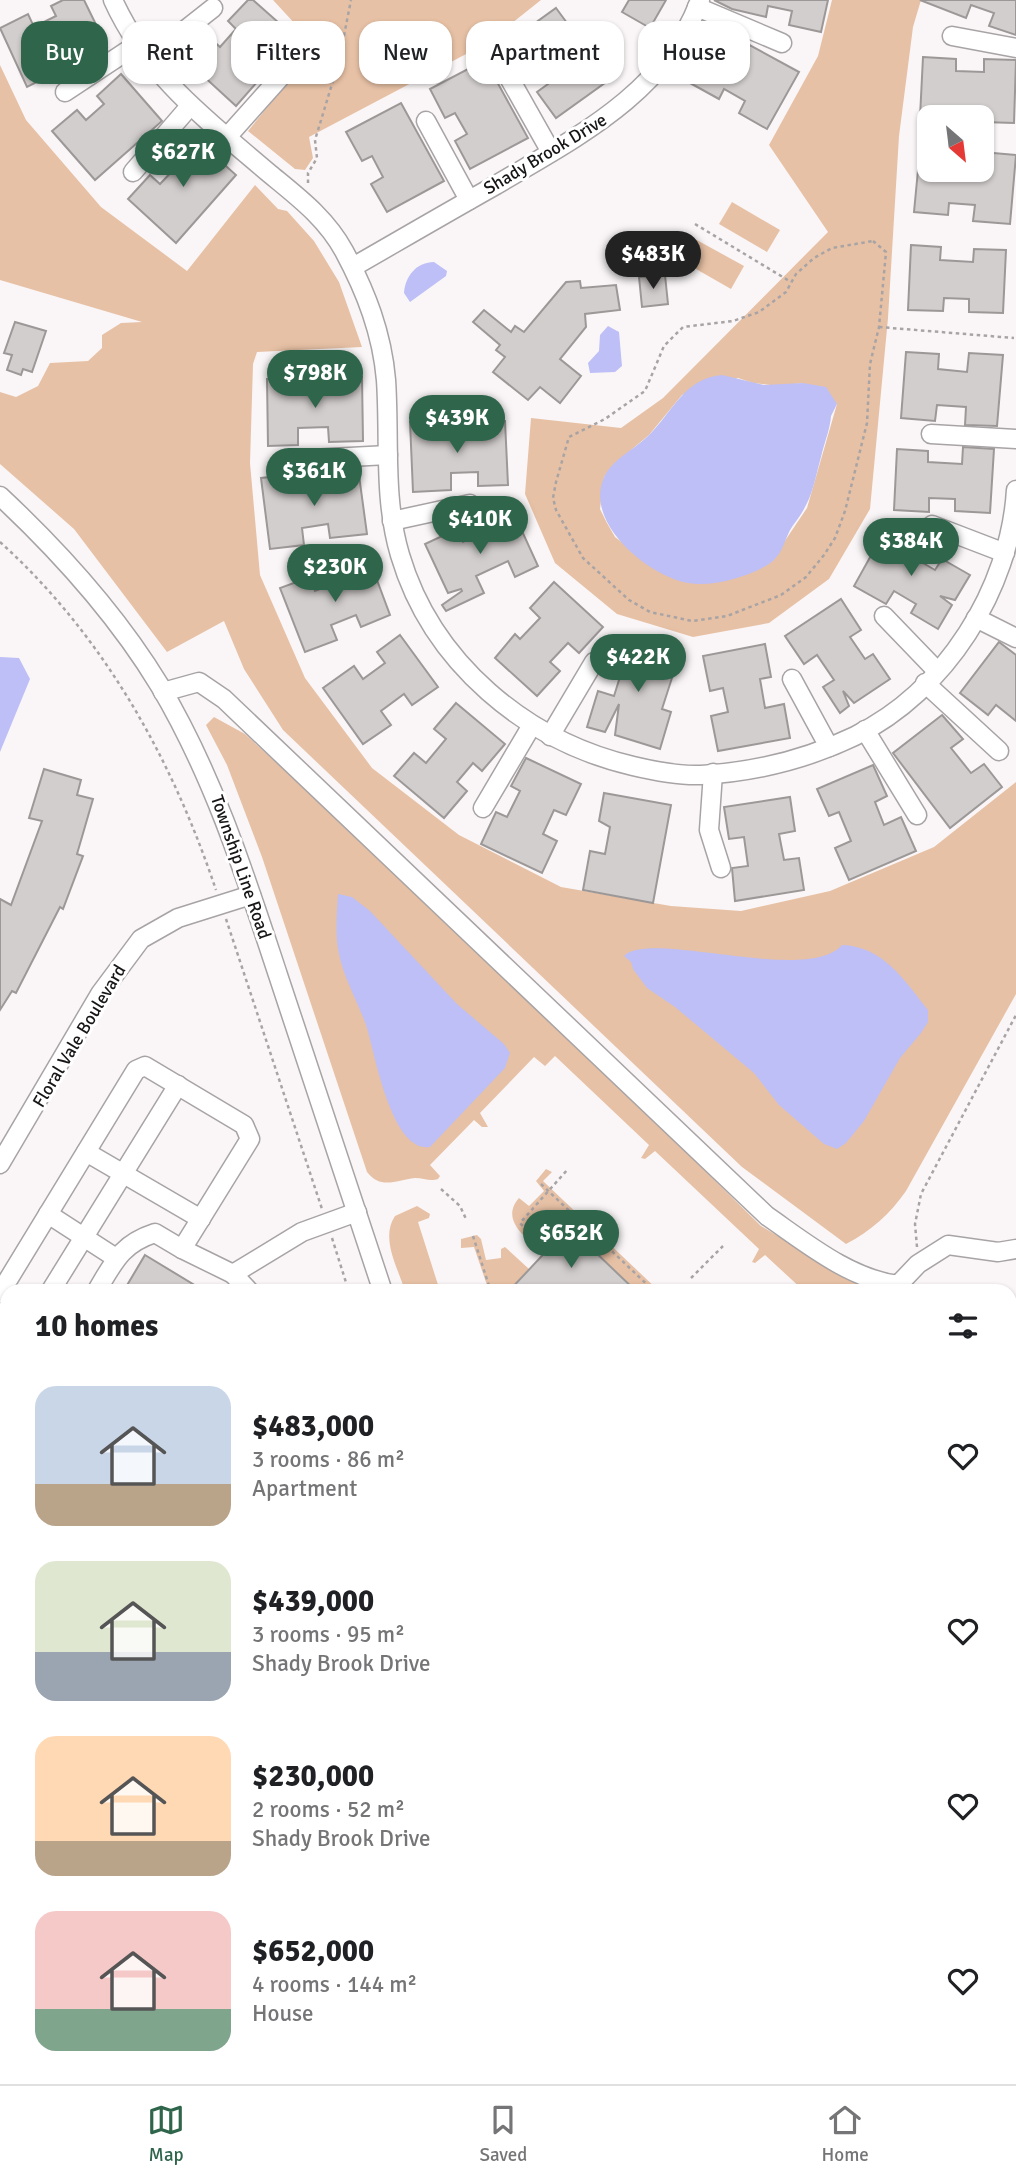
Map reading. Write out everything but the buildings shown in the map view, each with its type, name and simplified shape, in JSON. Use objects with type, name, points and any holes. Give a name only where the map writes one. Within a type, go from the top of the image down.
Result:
[{"type":"street","points":[[113,0],[124,21]]},
{"type":"street","points":[[699,3],[782,43]]},
{"type":"street","name":"Shady Brook Drive","points":[[353,267],[551,152],[623,105],[663,64],[699,3]]},
{"type":"street","points":[[192,21],[213,8]]},
{"type":"street","points":[[952,36],[1016,48]]},
{"type":"street","points":[[65,92],[122,63]]},
{"type":"street","points":[[170,84],[190,106],[314,210],[340,244],[353,267],[379,335],[386,378],[392,521],[407,576],[432,624],[474,680],[550,736],[600,758],[664,771],[713,774],[807,757],[865,730],[931,677],[976,618],[1010,547],[1016,490]]},
{"type":"street","points":[[227,137],[274,84]]},
{"type":"street","points":[[513,84],[551,152]]},
{"type":"street","points":[[133,172],[190,106]]},
{"type":"street","points":[[426,121],[470,200]]},
{"type":"street","points":[[931,434],[1016,439]]},
{"type":"street","points":[[292,460],[388,455]]},
{"type":"street","name":"Township Line Road","points":[[0,496],[42,536],[102,602],[163,692],[217,796],[380,1284]]},
{"type":"street","points":[[392,521],[470,504]]},
{"type":"street","points":[[932,525],[1010,547]]},
{"type":"street","points":[[884,616],[931,677],[999,751]]},
{"type":"street","points":[[976,618],[1016,638]]},
{"type":"street","points":[[550,736],[594,662]]},
{"type":"street","points":[[792,679],[829,747]]},
{"type":"street","points":[[163,692],[199,682],[224,699],[767,1216],[873,1284]]},
{"type":"street","points":[[484,808],[532,725]]},
{"type":"street","points":[[865,730],[916,815]]},
{"type":"street","points":[[713,774],[709,830],[722,868]]},
{"type":"street","name":"Floral Vale Boulevard","points":[[0,1164],[100,994],[141,939],[178,918],[251,895]]},
{"type":"street","points":[[5,1284],[136,1070],[145,1066],[244,1125],[250,1139],[182,1249]]},
{"type":"street","points":[[55,1284],[178,1085]]},
{"type":"street","points":[[86,1152],[201,1219]]},
{"type":"street","points":[[233,1273],[302,1232],[357,1212]]},
{"type":"street","points":[[48,1214],[116,1258]]},
{"type":"street","points":[[101,1284],[116,1258],[135,1240],[155,1233],[233,1273],[243,1284]]},
{"type":"street","points":[[898,1284],[918,1264],[948,1245],[998,1252],[1016,1249]]},
{"type":"path","points":[[309,185],[308,173],[317,158],[315,140],[319,121],[339,61],[351,0]]},
{"type":"path","points":[[695,224],[791,282]]},
{"type":"path","points":[[865,241],[878,242],[886,252],[879,327],[870,364],[867,423],[854,481],[835,538],[811,571],[781,595],[716,619],[679,620],[639,607],[583,558],[556,510],[554,498],[569,437],[605,419],[645,391],[664,346],[683,327],[747,317],[778,300],[806,263],[832,248],[865,241]]},
{"type":"path","points":[[879,327],[1014,338]]},
{"type":"path","points":[[918,1264],[915,1224],[921,1194],[1016,1015]]},
{"type":"path","points":[[547,1251],[520,1223],[568,1169]]},
{"type":"path","points":[[541,1184],[647,1284]]},
{"type":"path","points":[[441,1189],[460,1206],[466,1219]]},
{"type":"path","points":[[473,1236],[488,1284]]},
{"type":"path","points":[[691,1278],[723,1246]]},
{"type":"shaded area","points":[[273,0],[541,0],[515,21],[466,21],[466,54],[452,61],[452,21],[359,21],[359,84],[409,84],[309,137],[313,158],[305,170],[295,169],[248,131],[286,84],[345,84],[345,21],[292,21]]},
{"type":"shaded area","points":[[832,0],[921,0],[913,27],[899,136],[888,318],[870,509],[829,579],[769,623],[693,637],[617,614],[555,563],[525,494],[531,418],[621,428],[663,398],[828,232],[769,145],[818,56]],"holes":[[[738,378],[778,386],[803,383],[837,404],[807,508],[770,563],[730,579],[659,570],[615,537],[600,509],[604,477],[613,465],[649,435],[682,395]]]},
{"type":"shaded area","points":[[0,65],[26,120],[101,207],[187,271],[255,185],[278,209],[287,211],[314,241],[339,282],[362,347],[257,352],[253,364],[250,463],[260,575],[305,678],[372,768],[459,835],[561,887],[671,906],[741,911],[830,891],[934,847],[1016,782],[1016,994],[906,1191],[872,1228],[846,1244],[742,1167],[283,730],[244,669],[224,621],[167,652],[74,529],[0,464],[0,392],[16,397],[38,386],[50,363],[88,361],[102,348],[102,335],[121,323],[142,322],[0,280]]},
{"type":"shaded area","points":[[732,202],[780,230],[767,252],[719,224]]},
{"type":"shaded area","points":[[695,239],[744,266],[731,289],[682,261]]},
{"type":"shaded area","points":[[214,717],[245,734],[561,1029],[761,1226],[864,1284],[796,1284],[765,1255],[755,1263],[752,1262],[759,1249],[655,1151],[645,1159],[641,1158],[649,1145],[555,1056],[545,1066],[534,1057],[480,1113],[488,1127],[482,1127],[474,1120],[430,1165],[440,1176],[438,1179],[415,1178],[383,1182],[372,1178],[367,1172],[262,857],[227,765],[206,725]]},
{"type":"shaded area","points":[[546,1169],[552,1172],[543,1181],[652,1284],[630,1284],[569,1227],[544,1254],[518,1229],[512,1214],[519,1198],[529,1206],[544,1191],[536,1181]]},
{"type":"shaded area","points":[[417,1206],[430,1214],[429,1218],[418,1222],[438,1284],[403,1284],[390,1243],[389,1234],[395,1216]]},
{"type":"shaded area","points":[[477,1235],[481,1239],[486,1260],[501,1258],[501,1249],[505,1247],[529,1269],[515,1284],[487,1284],[474,1247],[461,1248],[461,1239]]},
{"type":"water","points":[[434,262],[447,271],[446,276],[410,302],[404,293],[409,276],[422,264]]},
{"type":"water","points":[[608,326],[619,332],[622,366],[615,372],[590,373],[588,363],[599,351],[600,335]]},
{"type":"water","points":[[722,375],[764,385],[803,383],[826,387],[837,404],[831,416],[809,499],[774,560],[741,577],[708,584],[688,583],[655,570],[624,545],[603,514],[600,497],[606,473],[657,427],[688,389],[709,377]]},
{"type":"water","points":[[0,657],[19,658],[30,679],[0,752]]},
{"type":"water","points":[[338,894],[352,897],[370,911],[457,1004],[504,1044],[510,1053],[505,1068],[430,1147],[416,1145],[405,1134],[387,1099],[366,1025],[340,959],[336,922]]},
{"type":"water","points":[[842,945],[870,951],[892,967],[928,1010],[928,1022],[900,1058],[864,1121],[846,1143],[837,1149],[824,1144],[779,1105],[754,1073],[675,1007],[647,988],[631,962],[624,956],[639,949],[664,949],[797,960],[824,956]]}]
